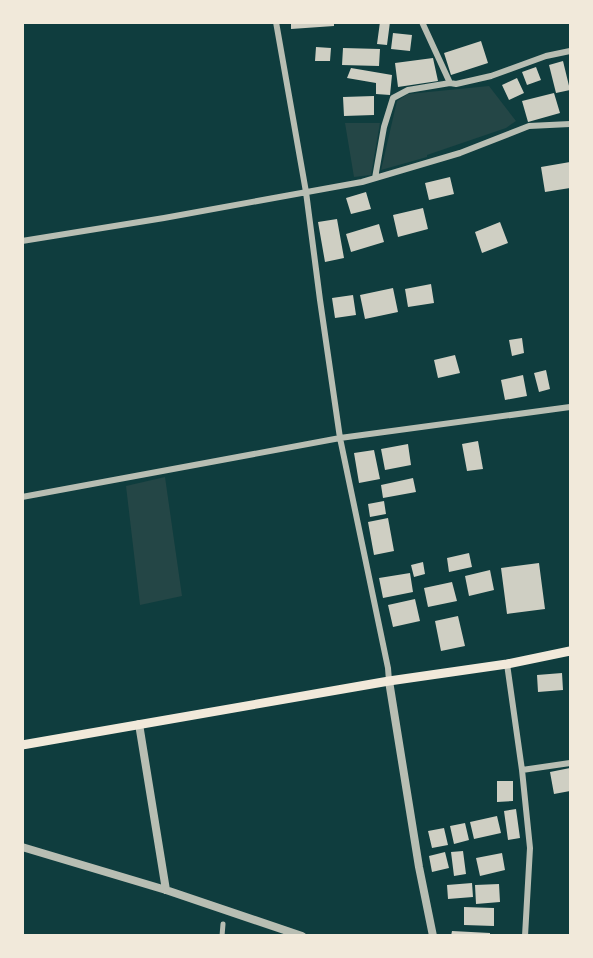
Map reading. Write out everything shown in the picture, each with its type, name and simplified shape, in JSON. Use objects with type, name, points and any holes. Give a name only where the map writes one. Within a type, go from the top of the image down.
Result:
[{"type":"main road","points":[[22,745],[389,681],[507,664],[570,651]]},
{"type":"street","points":[[276,22],[306,192],[340,438],[388,668],[417,856],[433,936]]},
{"type":"street","points":[[422,22],[450,83]]},
{"type":"street","points":[[375,178],[384,127],[393,98],[408,90],[456,84],[491,76],[546,56],[570,51]]},
{"type":"street","points":[[22,241],[164,218],[375,178],[460,153],[529,126],[570,124]]},
{"type":"street","points":[[22,497],[340,438],[570,407]]},
{"type":"street","points":[[507,664],[530,848],[525,936]]},
{"type":"street","points":[[139,724],[166,890]]},
{"type":"street","points":[[522,770],[570,763]]},
{"type":"street","points":[[22,847],[166,890],[302,936]]},
{"type":"street","points":[[222,936],[223,924]]},
{"type":"shaded area","points":[[489,86],[516,121],[506,128],[427,155],[427,157],[381,170],[397,101],[408,94]]},
{"type":"shaded area","points":[[345,123],[380,123],[371,175],[354,177]]},
{"type":"shaded area","points":[[165,477],[182,596],[140,605],[126,486]]},
{"type":"building","points":[[291,22],[334,22],[334,26],[291,29]]},
{"type":"building","points":[[380,22],[390,22],[387,45],[377,44]]},
{"type":"building","points":[[393,33],[412,35],[410,51],[391,49]]},
{"type":"building","points":[[481,41],[488,63],[451,75],[444,53]]},
{"type":"building","points":[[316,47],[331,48],[330,61],[315,61]]},
{"type":"building","points":[[343,48],[380,49],[379,66],[342,65]]},
{"type":"building","points":[[433,58],[438,81],[398,87],[395,63]]},
{"type":"building","points":[[563,61],[570,90],[556,93],[549,65]]},
{"type":"building","points":[[536,67],[541,80],[527,85],[522,72]]},
{"type":"building","points":[[351,68],[392,75],[390,95],[376,94],[376,83],[347,78]]},
{"type":"building","points":[[517,78],[524,93],[509,100],[502,85]]},
{"type":"building","points":[[554,93],[560,113],[528,122],[522,101]]},
{"type":"building","points":[[374,96],[374,115],[344,116],[343,97]]},
{"type":"building","points":[[570,162],[570,188],[545,192],[541,167]]},
{"type":"building","points":[[450,177],[454,194],[429,200],[425,183]]},
{"type":"building","points":[[366,192],[371,209],[351,214],[346,198]]},
{"type":"building","points":[[423,208],[428,229],[398,237],[393,215]]},
{"type":"building","points":[[337,219],[344,258],[325,262],[318,222]]},
{"type":"building","points":[[500,222],[508,243],[482,253],[475,232]]},
{"type":"building","points":[[379,224],[384,242],[351,252],[346,234]]},
{"type":"building","points":[[431,284],[434,303],[408,307],[405,289]]},
{"type":"building","points":[[393,288],[398,312],[365,319],[360,295]]},
{"type":"building","points":[[353,295],[356,315],[335,318],[332,298]]},
{"type":"building","points":[[522,338],[524,353],[512,356],[509,340]]},
{"type":"building","points":[[455,355],[460,373],[438,378],[434,360]]},
{"type":"building","points":[[546,370],[550,389],[539,392],[534,373]]},
{"type":"building","points":[[523,375],[527,396],[505,400],[501,380]]},
{"type":"building","points":[[478,441],[483,469],[467,471],[462,444]]},
{"type":"building","points":[[408,444],[411,465],[385,470],[381,449]]},
{"type":"building","points":[[374,450],[380,479],[359,483],[354,453]]},
{"type":"building","points":[[413,478],[416,492],[383,498],[381,485]]},
{"type":"building","points":[[384,501],[386,514],[370,517],[368,504]]},
{"type":"building","points":[[388,518],[394,551],[374,555],[368,522]]},
{"type":"building","points":[[469,553],[472,567],[449,572],[447,558]]},
{"type":"building","points":[[423,562],[425,574],[414,577],[411,565]]},
{"type":"building","points":[[539,563],[545,609],[507,614],[501,568]]},
{"type":"building","points":[[490,570],[494,590],[469,596],[465,576]]},
{"type":"building","points":[[410,573],[413,592],[383,598],[379,578]]},
{"type":"building","points":[[452,582],[457,601],[428,607],[424,588]]},
{"type":"building","points":[[415,599],[420,621],[393,627],[388,605]]},
{"type":"building","points":[[458,616],[465,646],[441,651],[435,621]]},
{"type":"building","points":[[562,673],[563,690],[538,692],[537,675]]},
{"type":"building","points":[[570,768],[570,791],[554,794],[550,772]]},
{"type":"building","points":[[497,781],[513,781],[513,801],[497,802]]},
{"type":"building","points":[[516,809],[520,838],[508,840],[504,811]]},
{"type":"building","points":[[497,816],[501,833],[474,839],[470,822]]},
{"type":"building","points":[[465,823],[469,840],[454,844],[450,826]]},
{"type":"building","points":[[444,828],[448,845],[432,848],[428,831]]},
{"type":"building","points":[[463,851],[466,874],[454,876],[451,852]]},
{"type":"building","points":[[445,852],[449,868],[432,872],[429,856]]},
{"type":"building","points":[[502,853],[505,870],[480,876],[476,858]]},
{"type":"building","points":[[472,883],[473,897],[448,899],[447,885]]},
{"type":"building","points":[[499,884],[500,902],[476,904],[475,885]]},
{"type":"building","points":[[464,907],[494,908],[494,926],[464,925]]},
{"type":"building","points":[[452,931],[490,933],[490,936],[451,936]]}]
